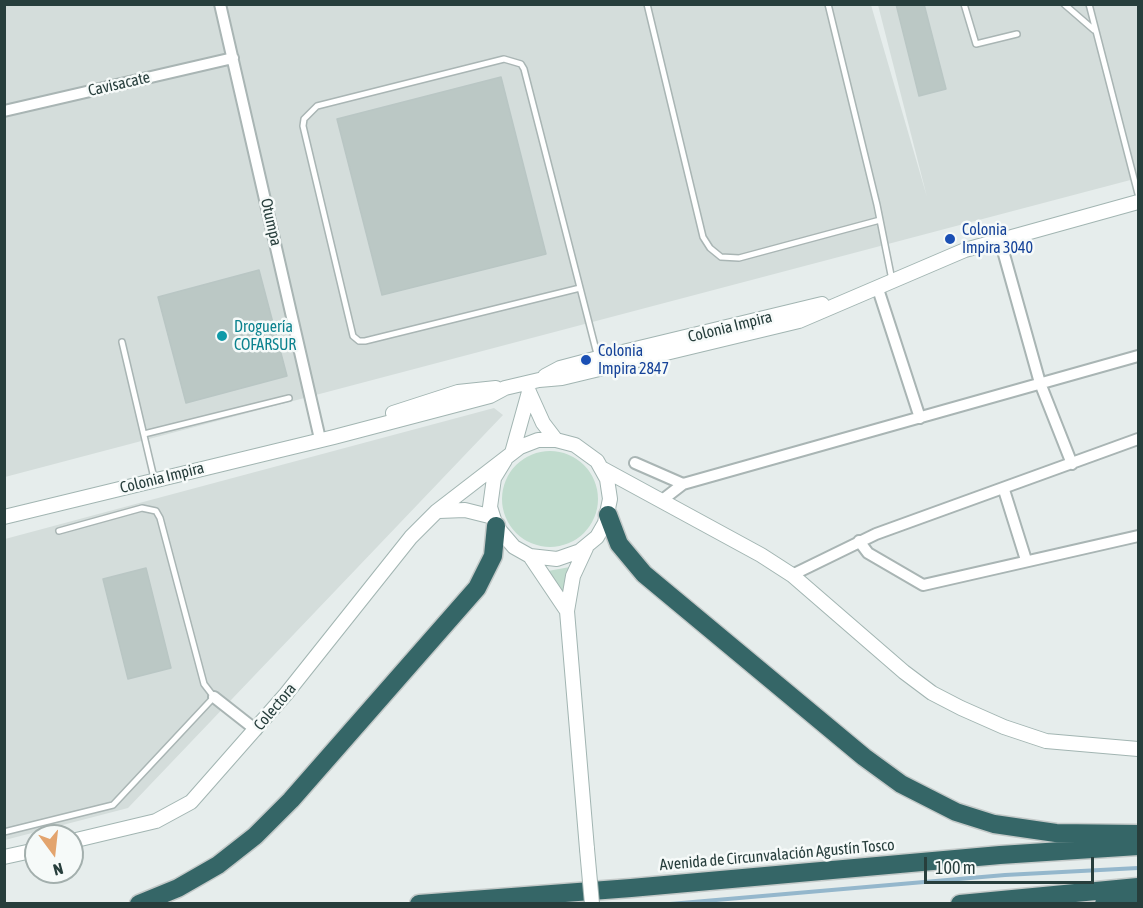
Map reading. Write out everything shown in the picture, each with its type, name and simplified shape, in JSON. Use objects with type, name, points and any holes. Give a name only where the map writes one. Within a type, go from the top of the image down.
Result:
[{"type":"highway","points":[[608,515],[619,544],[644,574],[864,757],[910,790],[956,812],[1015,828],[1074,834],[1138,834]]},
{"type":"highway","points":[[139,903],[178,888],[218,866],[255,836],[291,800],[477,588],[493,556],[494,522]]},
{"type":"highway","name":"Avenida de Circunvalación Agustín Tosco","points":[[418,903],[632,888],[1000,855],[1138,846]]},
{"type":"highway","points":[[960,903],[1138,888]]},
{"type":"highway","points":[[1104,903],[1138,900]]},
{"type":"main road","name":"Colonia Impira","points":[[4,517],[490,396],[505,388],[532,385],[799,321],[878,289],[964,250],[1138,202]]},
{"type":"main road","name":"Colonia Impira","points":[[532,385],[560,368],[721,330],[796,309],[854,299]]},
{"type":"main road","points":[[532,385],[543,423],[556,440]]},
{"type":"main road","points":[[532,385],[508,457],[491,488],[494,522],[507,541],[530,556],[567,611]]},
{"type":"main road","points":[[508,457],[538,440],[556,440],[582,448],[603,469],[761,555],[792,575],[932,693],[1004,727],[1047,741],[1077,746],[1138,749]]},
{"type":"main road","name":"Colectora","points":[[84,838],[142,825],[180,809],[218,774],[256,730],[399,551],[437,511],[508,457]]},
{"type":"main road","points":[[592,903],[567,611],[573,576],[587,546],[598,535],[608,515],[610,489],[603,469]]},
{"type":"main road","points":[[437,511],[465,510],[494,522]]},
{"type":"main road","points":[[530,556],[557,559],[587,546]]},
{"type":"main road","points":[[4,857],[24,853]]},
{"type":"street","name":"Otumpa","points":[[220,4],[320,439]]},
{"type":"street","name":"Cavisacate","points":[[4,111],[233,58]]},
{"type":"street","points":[[1000,240],[1040,383],[1072,464]]},
{"type":"street","points":[[878,289],[920,418]]},
{"type":"street","points":[[661,501],[683,484],[1138,356]]},
{"type":"street","points":[[792,575],[859,541],[1004,490],[1138,439]]},
{"type":"street","points":[[635,463],[683,484]]},
{"type":"street","points":[[1004,490],[1026,560]]},
{"type":"street","points":[[859,541],[868,553],[922,585],[1138,536]]},
{"type":"street","points":[[214,697],[256,730]]},
{"type":"lane","points":[[647,4],[703,237],[710,248],[721,257],[739,258],[880,220]]},
{"type":"lane","points":[[828,4],[880,220],[892,282]]},
{"type":"lane","points":[[964,4],[976,44],[1017,34]]},
{"type":"lane","points":[[1064,4],[1095,31]]},
{"type":"lane","points":[[1090,4],[1090,12],[1138,194]]},
{"type":"lane","points":[[580,288],[365,342],[358,340],[353,336],[303,126],[304,119],[311,110],[328,103],[504,59],[521,64],[580,288],[598,358]]},
{"type":"lane","points":[[122,342],[155,480]]},
{"type":"lane","points":[[144,434],[289,398]]},
{"type":"lane","points":[[4,832],[113,805],[214,697],[204,684],[156,511],[142,508],[59,531]]},
{"type":"shaded area","points":[[5,5],[871,5],[927,197],[878,5],[1138,5],[1138,178],[5,477]]},
{"type":"shaded area","points":[[494,408],[503,415],[128,808],[66,824],[24,824],[24,835],[5,840],[5,539]]},
{"type":"green space","points":[[550,451],[568,455],[584,465],[594,481],[598,499],[594,517],[584,533],[568,543],[550,547],[532,543],[516,533],[506,517],[502,499],[506,481],[516,465],[532,455]]},
{"type":"green space","points":[[570,567],[564,593],[548,571]]},
{"type":"building","points":[[896,4],[924,4],[946,89],[919,96]]},
{"type":"building","points":[[501,77],[546,254],[382,295],[337,119]]},
{"type":"building","name":"Droguería COFARSUR","points":[[259,270],[287,376],[186,403],[158,297]]},
{"type":"building","points":[[146,568],[171,668],[128,679],[103,579]]},
{"type":"waterway","points":[[670,904],[1005,875],[1138,868]]},
{"type":"place","name":"Colonia Impira 3040","points":[[950,239]]},
{"type":"place","name":"Droguería COFARSUR","points":[[222,336]]},
{"type":"place","name":"Colonia Impira 2847","points":[[586,360]]}]
